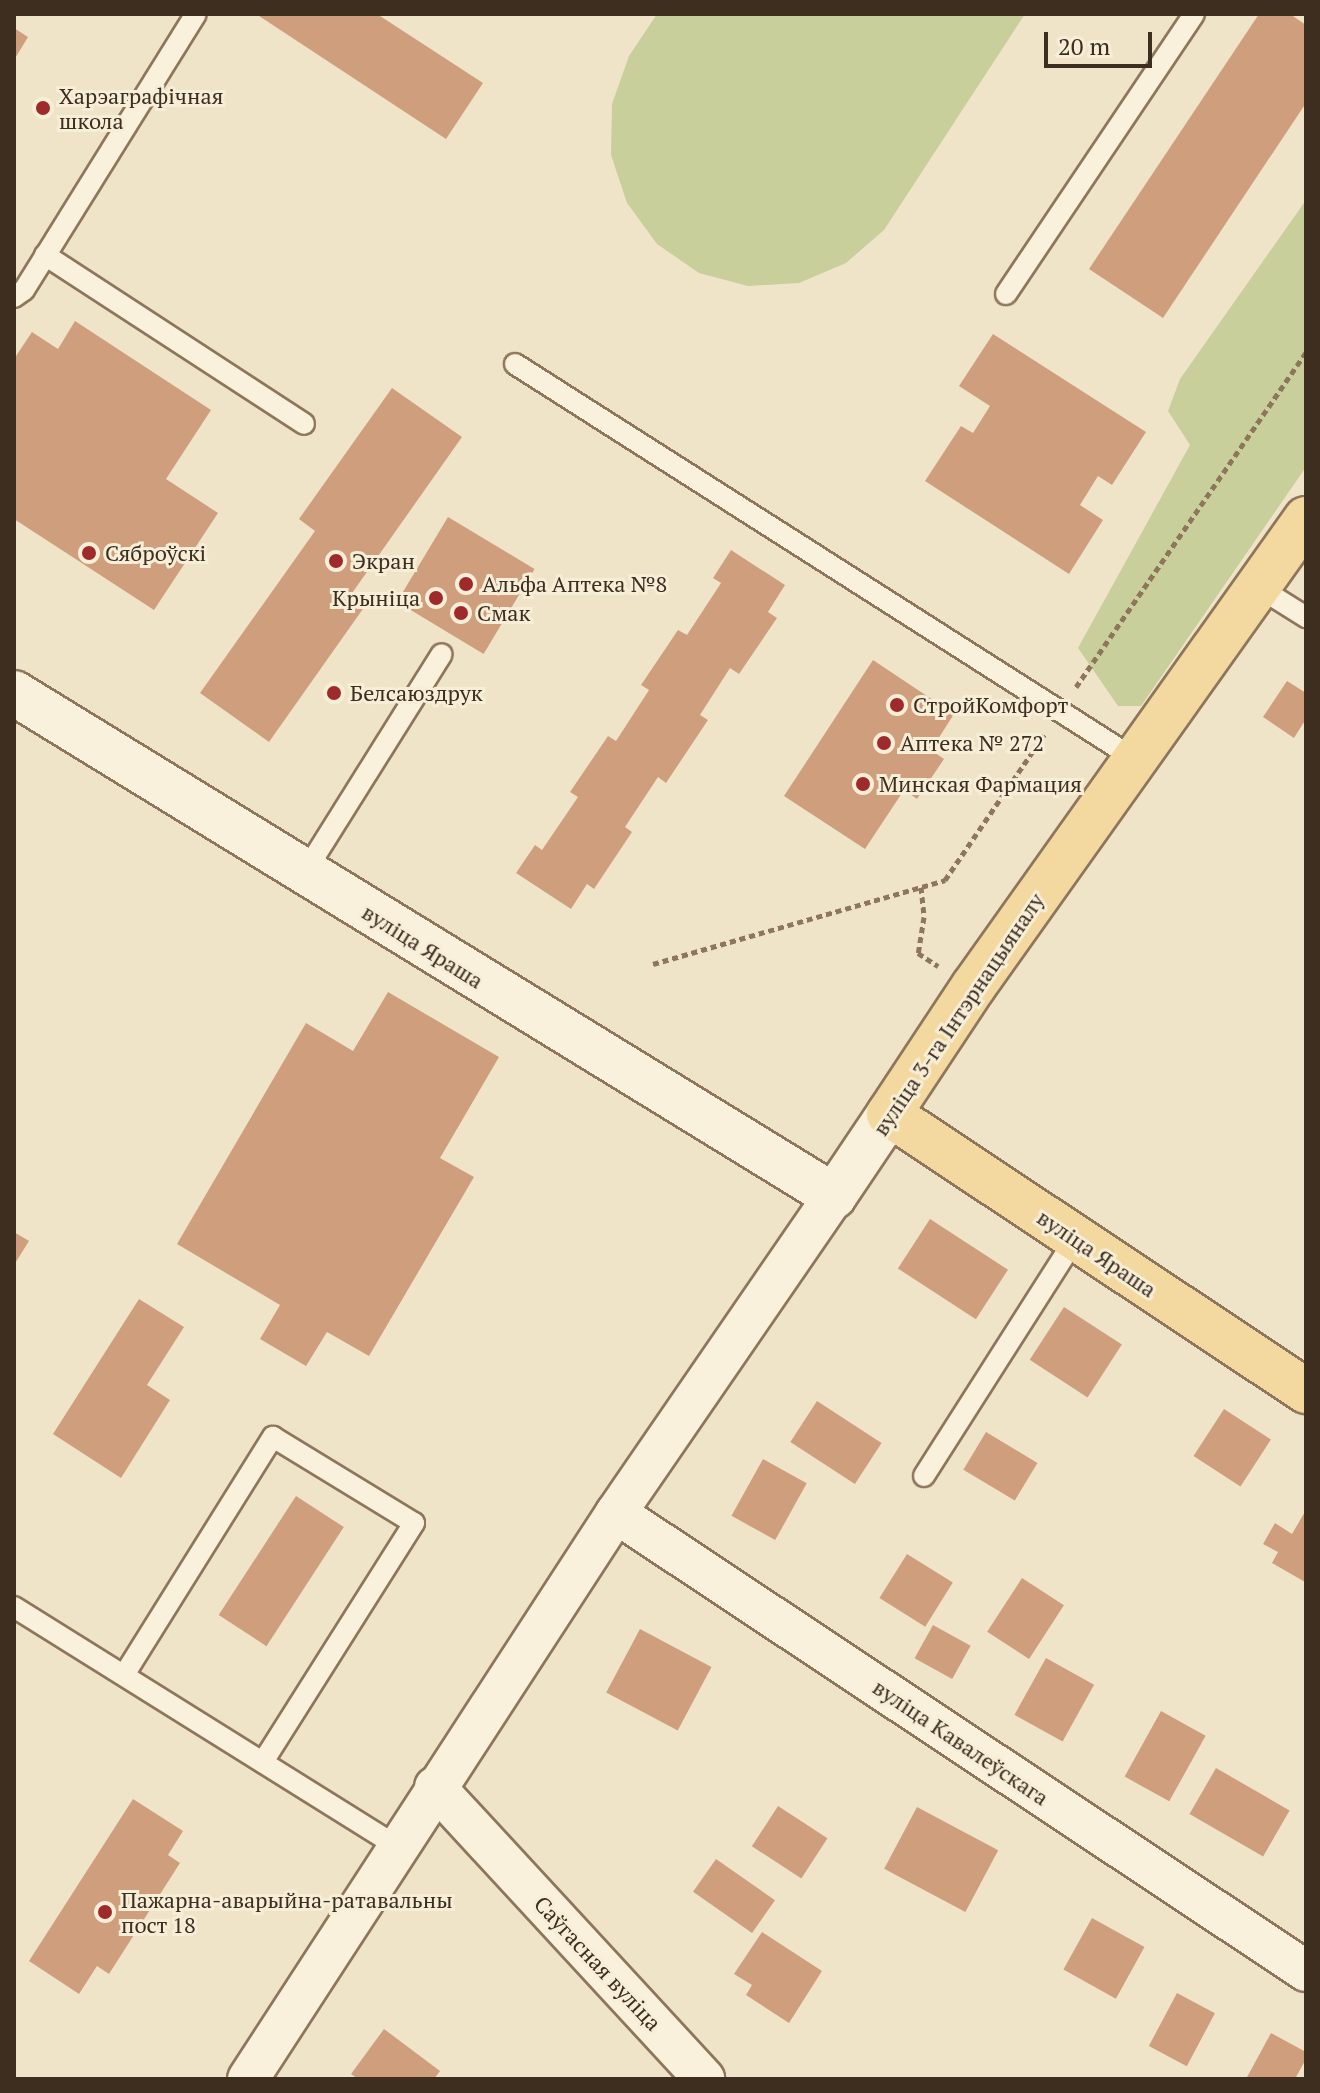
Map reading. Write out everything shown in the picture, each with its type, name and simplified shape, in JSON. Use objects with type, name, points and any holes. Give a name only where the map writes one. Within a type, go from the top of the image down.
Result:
[{"type":"main road","name":"вуліца 3-га Інтэрнацыяналу","points":[[889,1114],[1306,519]]},
{"type":"main road","name":"вуліца Яраша","points":[[889,1114],[1306,1391]]},
{"type":"street","name":"вуліца Яраша","points":[[14,693],[834,1196]]},
{"type":"street","name":"вуліца 3-га Інтэрнацыяналу","points":[[248,2079],[616,1513],[889,1114]]},
{"type":"street","name":"вуліца Кавалеўскага","points":[[616,1513],[1306,1971]]},
{"type":"street","name":"Саўгасная вуліца","points":[[435,1787],[704,2079]]},
{"type":"lane","points":[[14,297],[45,255],[196,14]]},
{"type":"lane","points":[[1006,294],[1194,14]]},
{"type":"lane","points":[[45,255],[304,424]]},
{"type":"lane","points":[[515,364],[1135,759]]},
{"type":"lane","points":[[1258,587],[1306,617]]},
{"type":"lane","points":[[305,872],[442,654]]},
{"type":"lane","points":[[924,1476],[1075,1239]]},
{"type":"lane","points":[[124,1675],[273,1437],[414,1523],[263,1762]]},
{"type":"lane","points":[[14,1607],[397,1846]]},
{"type":"green space","points":[[657,14],[1025,14],[884,230],[846,263],[799,283],[748,286],[699,273],[657,244],[627,203],[611,155],[612,104],[629,56]]},
{"type":"green space","points":[[1306,200],[1306,467],[1141,706],[1118,706],[1078,648],[1190,445],[1168,411],[1180,379]]},
{"type":"building","points":[[256,14],[377,14],[483,83],[446,139]]},
{"type":"building","points":[[1259,14],[1290,14],[1306,25],[1306,103],[1163,318],[1089,269]]},
{"type":"building","points":[[14,28],[28,37],[14,60]]},
{"type":"building","points":[[75,321],[211,410],[166,479],[218,513],[154,610],[14,519],[14,359],[32,332],[58,349]]},
{"type":"building","points":[[993,334],[1146,432],[1112,485],[1098,476],[1080,505],[1103,520],[1069,574],[925,481],[961,426],[973,433],[990,406],[959,386]]},
{"type":"building","points":[[392,388],[462,437],[350,596],[365,606],[269,742],[200,693],[315,531],[299,519]]},
{"type":"building","points":[[448,517],[535,569],[484,654],[397,602]]},
{"type":"building","points":[[731,550],[785,585],[768,612],[777,618],[739,674],[730,668],[700,715],[708,720],[666,783],[658,777],[625,827],[632,832],[594,889],[587,884],[571,909],[516,873],[535,845],[542,850],[578,797],[570,792],[608,736],[616,741],[649,690],[641,685],[678,630],[687,635],[721,583],[713,578]]},
{"type":"building","points":[[873,660],[954,714],[931,750],[944,759],[917,799],[904,790],[865,849],[784,796]]},
{"type":"building","points":[[1287,681],[1306,693],[1306,719],[1294,738],[1263,717]]},
{"type":"building","points":[[388,992],[499,1057],[440,1158],[474,1177],[369,1356],[327,1332],[306,1366],[260,1339],[280,1305],[177,1244],[306,1023],[353,1051]]},
{"type":"building","points":[[930,1219],[1008,1270],[976,1319],[898,1268]]},
{"type":"building","points":[[14,1232],[29,1241],[14,1265]]},
{"type":"building","points":[[139,1299],[184,1327],[147,1385],[170,1400],[121,1478],[53,1434]]},
{"type":"building","points":[[1064,1307],[1122,1345],[1088,1397],[1030,1360]]},
{"type":"building","points":[[817,1401],[882,1443],[855,1484],[790,1442]]},
{"type":"building","points":[[1224,1409],[1271,1439],[1240,1486],[1194,1456]]},
{"type":"building","points":[[986,1432],[1037,1463],[1015,1501],[963,1470]]},
{"type":"building","points":[[763,1459],[807,1483],[775,1540],[731,1516]]},
{"type":"building","points":[[296,1496],[344,1527],[266,1646],[219,1615]]},
{"type":"building","points":[[1306,1510],[1305,1582],[1272,1563],[1278,1552],[1263,1544],[1275,1523],[1292,1534]]},
{"type":"building","points":[[907,1554],[953,1583],[925,1627],[879,1598]]},
{"type":"building","points":[[1022,1578],[1064,1605],[1029,1659],[987,1632]]},
{"type":"building","points":[[933,1625],[971,1646],[952,1679],[915,1658]]},
{"type":"building","points":[[640,1629],[712,1667],[678,1731],[606,1693]]},
{"type":"building","points":[[1046,1658],[1094,1685],[1063,1742],[1014,1715]]},
{"type":"building","points":[[1161,1711],[1206,1736],[1169,1801],[1125,1777]]},
{"type":"building","points":[[1216,1768],[1290,1810],[1263,1856],[1190,1814]]},
{"type":"building","name":"Пажарна-аварыйна-ратавальны пост 18","points":[[133,1799],[183,1831],[168,1855],[180,1863],[109,1974],[97,1966],[79,1994],[29,1961]]},
{"type":"building","points":[[778,1806],[827,1838],[801,1878],[752,1846]]},
{"type":"building","points":[[917,1807],[998,1850],[965,1912],[884,1869]]},
{"type":"building","points":[[716,1859],[775,1900],[752,1933],[693,1892]]},
{"type":"building","points":[[1092,1918],[1144,1947],[1116,1999],[1063,1970]]},
{"type":"building","points":[[762,1932],[822,1971],[789,2023],[746,1995],[752,1985],[734,1974]]},
{"type":"building","points":[[1177,1993],[1215,2013],[1187,2066],[1149,2046]]},
{"type":"building","points":[[384,2029],[440,2071],[434,2079],[358,2079],[351,2074]]},
{"type":"building","points":[[1271,2033],[1306,2052],[1306,2059],[1295,2079],[1246,2079]]},
{"type":"place","name":"Харэаграфічная школа","points":[[43,108]]},
{"type":"place","name":"Сяброўскі","points":[[89,553]]},
{"type":"place","name":"Экран","points":[[336,561]]},
{"type":"place","name":"Альфа Аптека №8","points":[[466,584]]},
{"type":"place","name":"Крыніца","points":[[436,598]]},
{"type":"place","name":"Смак","points":[[461,613]]},
{"type":"place","name":"Белсаюздрук","points":[[334,693]]},
{"type":"place","name":"СтройКомфорт","points":[[897,705]]},
{"type":"place","name":"Аптека № 272","points":[[884,743]]},
{"type":"place","name":"Минская Фармация","points":[[863,784]]},
{"type":"place","name":"Пажарна-аварыйна-ратавальны пост 18","points":[[105,1912]]}]
